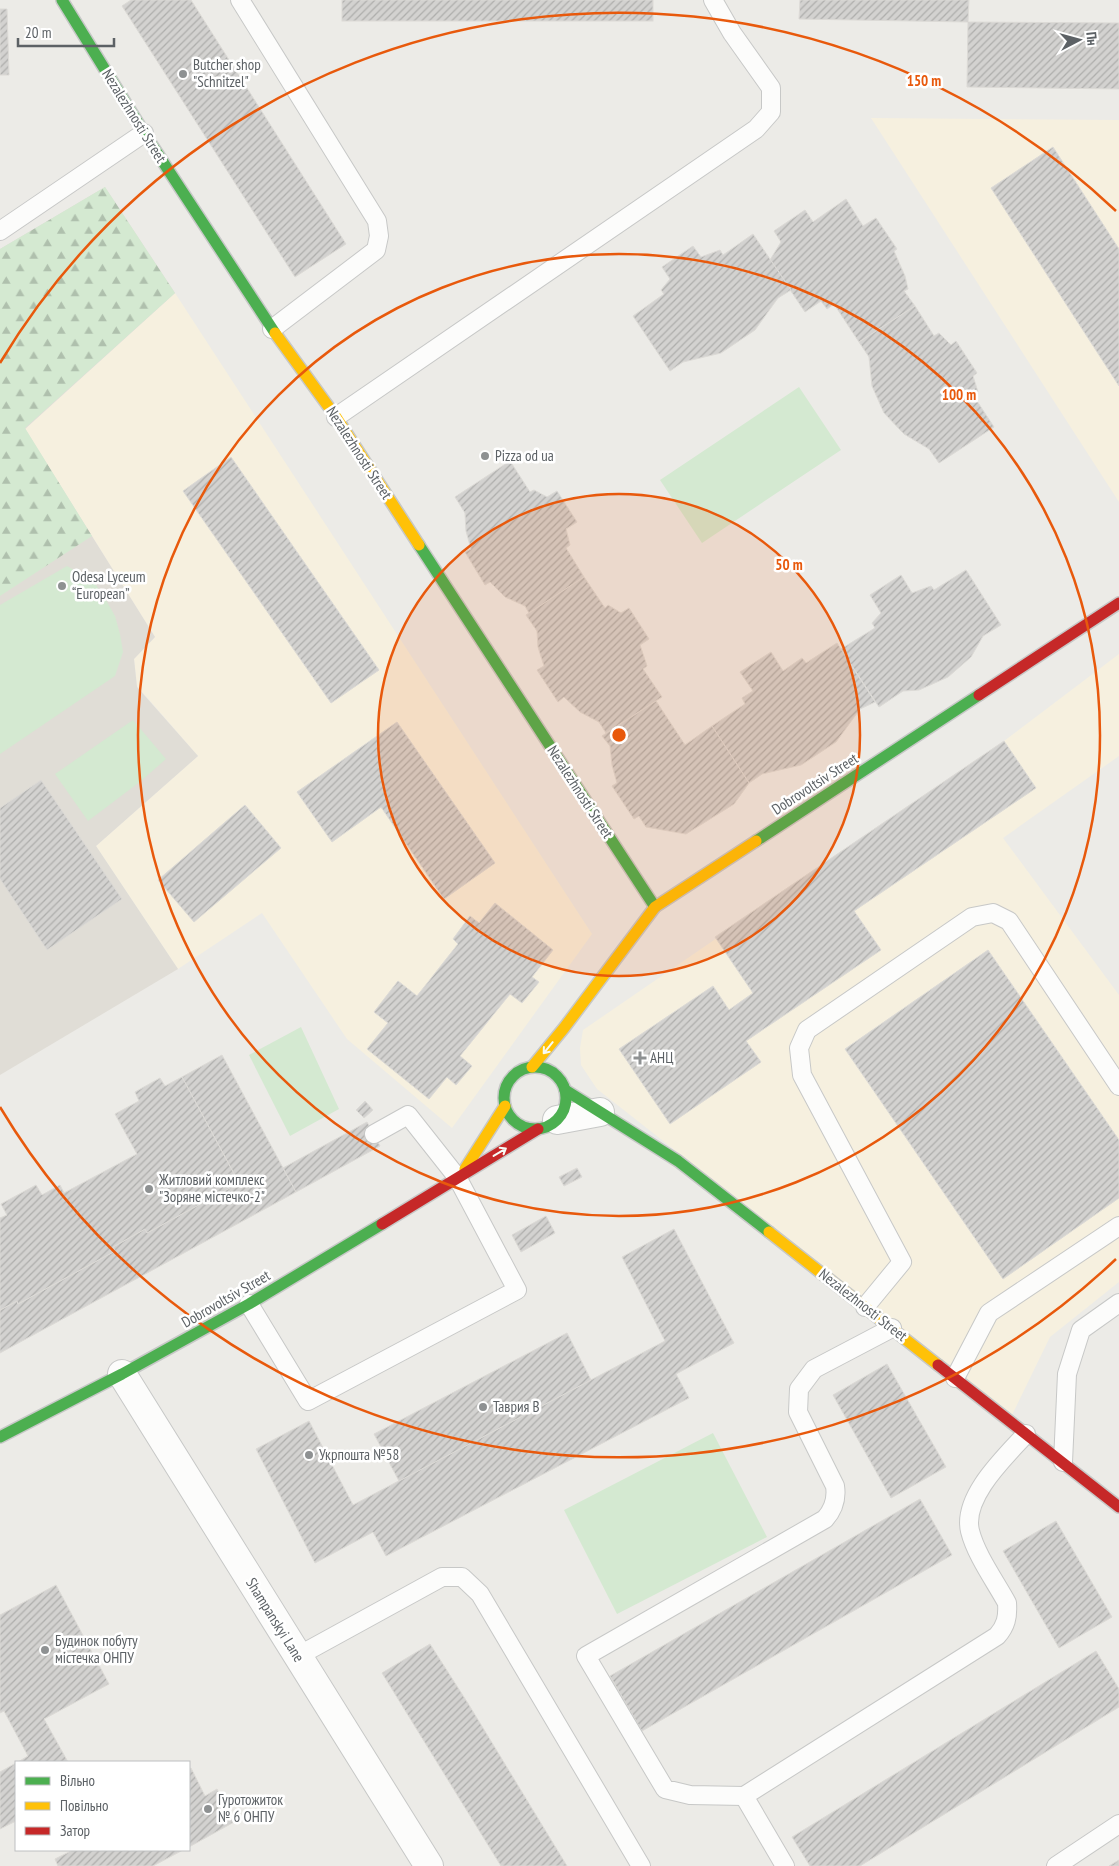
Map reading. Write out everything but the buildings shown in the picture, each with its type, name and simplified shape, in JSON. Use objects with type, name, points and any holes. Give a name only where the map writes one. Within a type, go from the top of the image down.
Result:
[{"type":"street","name":"Nezalezhnosti Street","points":[[71,3],[144,133],[272,328],[336,417],[655,906]]},
{"type":"street","name":"Dobrovoltsiv Street","points":[[532,1067],[564,1028],[655,906],[1119,603]]},
{"type":"street","points":[[563,1045],[564,1028]]},
{"type":"street","points":[[548,1124],[565,1106],[562,1063]]},
{"type":"street","points":[[563,1085],[553,1072],[543,1068],[532,1067],[522,1070],[510,1080],[505,1095],[505,1106],[510,1116],[527,1128],[600,1112]]},
{"type":"street","name":"Nezalezhnosti Street","points":[[563,1085],[600,1112],[678,1161],[1119,1507]]},
{"type":"street","name":"Dobrovoltsiv Street","points":[[459,1176],[505,1106]]},
{"type":"street","name":"Dobrovoltsiv Street","points":[[0,1437],[122,1374],[249,1304],[548,1124]]},
{"type":"street","name":"Shampanskyi Lane","points":[[122,1374],[430,1866]]},
{"type":"lane","points":[[240,0],[377,221],[379,236],[376,250],[272,328]]},
{"type":"lane","points":[[336,417],[756,129],[772,112],[770,88],[732,33],[713,0]]},
{"type":"lane","points":[[0,231],[144,133]]},
{"type":"lane","points":[[865,1307],[902,1262],[802,1075],[799,1048],[807,1030],[972,917],[993,913],[1009,921],[1119,1086]]},
{"type":"lane","points":[[249,1304],[308,1401],[517,1290],[459,1176],[408,1115],[374,1134]]},
{"type":"lane","points":[[955,1378],[989,1312],[1119,1226]]},
{"type":"lane","points":[[1063,1462],[1067,1374],[1081,1330],[1119,1303]]},
{"type":"lane","points":[[892,1328],[814,1369],[799,1389],[798,1412],[800,1418],[835,1486],[836,1496],[831,1512],[825,1519],[586,1656],[665,1788],[690,1795],[744,1796],[997,1636],[1003,1630],[1008,1613],[1007,1603],[974,1541],[970,1530],[969,1517],[971,1506],[995,1468],[1026,1434]]},
{"type":"lane","points":[[298,1656],[442,1576],[462,1577],[480,1594],[642,1866]]},
{"type":"lane","points":[[744,1796],[785,1866]]},
{"type":"lane","points":[[1056,1866],[1119,1824]]},
{"type":"shaded area","points":[[871,118],[1119,120],[1119,502]]},
{"type":"shaded area","name":"Odesa Lyceum “European”","points":[[105,187],[175,293],[25,429],[155,637],[134,659],[137,687],[198,756],[96,846],[178,969],[0,1075],[0,249]]},
{"type":"shaded area","points":[[175,293],[592,934],[452,1128],[347,1039],[262,913],[178,969],[96,846],[198,756],[137,686],[134,659],[155,637],[25,429]]},
{"type":"shaded area","points":[[1119,654],[1119,756],[1003,838],[1119,995],[1119,1282],[1050,1337],[1012,1415],[597,1089],[581,1065],[580,1048],[583,1030],[1004,741]]},
{"type":"green space","points":[[105,187],[175,293],[25,428],[92,536],[0,596],[0,249]]},
{"type":"green space","points":[[799,387],[841,450],[702,543],[660,480]]},
{"type":"green space","points":[[67,566],[96,585],[115,616],[123,652],[115,676],[0,754],[0,605]]},
{"type":"green space","points":[[133,720],[166,759],[141,781],[88,821],[55,774]]},
{"type":"green space","points":[[301,1027],[339,1109],[290,1136],[249,1055]]},
{"type":"green space","points":[[713,1433],[767,1537],[617,1614],[564,1510]]},
{"type":"traffic: fast","points":[[62,0],[144,133],[275,333]]},
{"type":"traffic: fast","points":[[419,545],[655,907]]},
{"type":"traffic: fast","points":[[756,841],[979,695]]},
{"type":"traffic: fast","points":[[535,1067],[547,1070],[557,1076],[563,1086],[566,1098],[563,1110],[557,1120],[547,1126],[535,1129],[523,1126],[513,1120],[507,1110],[504,1098],[507,1086],[513,1076],[523,1070],[535,1067]]},
{"type":"traffic: fast","points":[[565,1090],[678,1161],[769,1232]]},
{"type":"traffic: fast","points":[[0,1437],[122,1374],[249,1304],[382,1224]]},
{"type":"traffic: slow","points":[[275,333],[336,417],[419,545]]},
{"type":"traffic: slow","points":[[532,1067],[564,1028],[655,907],[756,841]]},
{"type":"traffic: slow","points":[[465,1169],[505,1106]]},
{"type":"traffic: slow","points":[[769,1232],[938,1365]]},
{"type":"traffic: jam","points":[[979,695],[1119,603]]},
{"type":"traffic: jam","points":[[382,1224],[538,1129]]},
{"type":"traffic: jam","points":[[938,1365],[1119,1507]]},
{"type":"place","name":"Butcher shop \"Schnitzel\"","points":[[183,74]]},
{"type":"place","name":"Pizza od ua","points":[[485,456]]},
{"type":"place","name":"Odesa Lyceum “European”","points":[[62,586]]},
{"type":"place","name":"АНЦ","points":[[640,1058]]},
{"type":"place","name":"Житловий комплекс \"Зоряне містечко-2\"","points":[[149,1189]]},
{"type":"place","name":"Таврия В","points":[[483,1407]]},
{"type":"place","name":"Укрпошта №58","points":[[309,1455]]},
{"type":"place","name":"Будинок побуту містечка ОНПУ","points":[[45,1650]]},
{"type":"place","name":"Гуротожиток № 6 ОНПУ","points":[[208,1809]]}]
